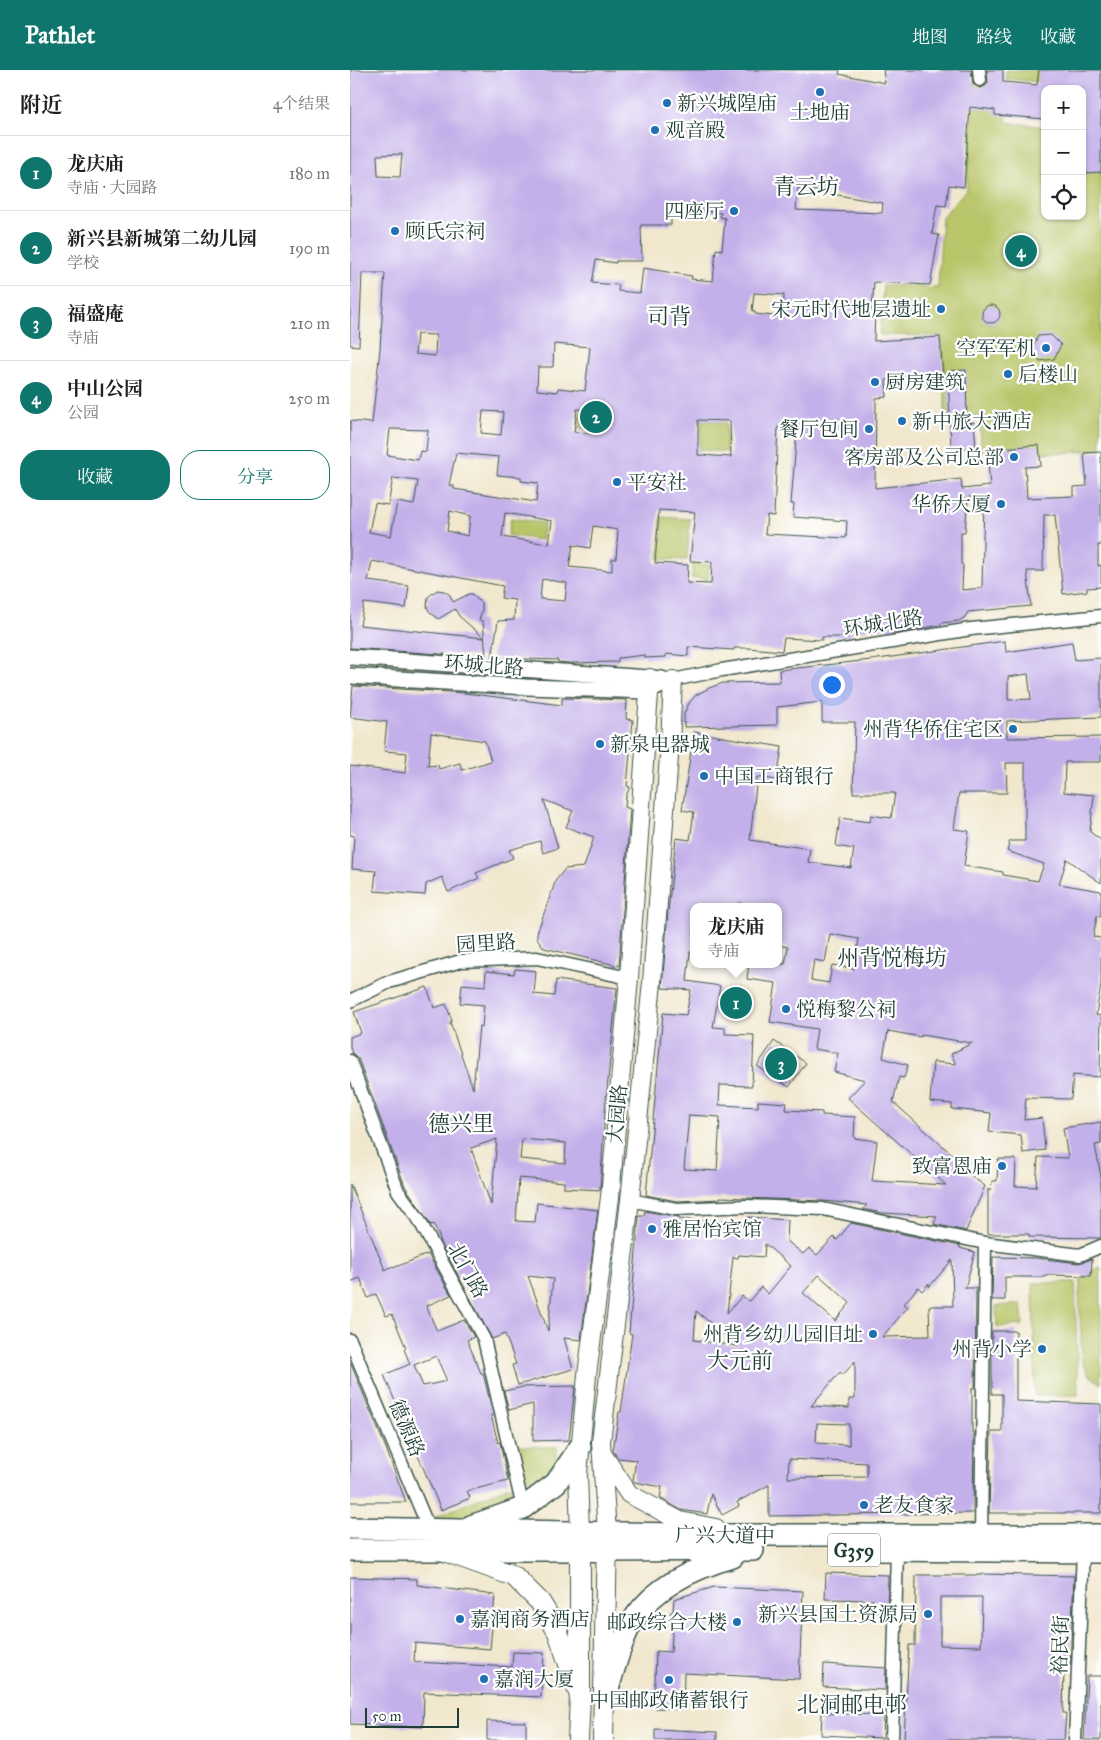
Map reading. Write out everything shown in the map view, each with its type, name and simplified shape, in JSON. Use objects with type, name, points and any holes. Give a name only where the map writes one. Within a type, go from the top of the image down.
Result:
[{"type":"highway","points":[[457,1531],[523,1508],[556,1483],[580,1447]]},
{"type":"highway","name":"广兴大道中","points":[[350,1528],[457,1531],[607,1542],[756,1543],[981,1536],[1101,1535]]},
{"type":"highway","name":"广兴大道中","points":[[350,1550],[440,1550],[579,1541]]},
{"type":"highway","points":[[605,1699],[623,1643],[636,1616],[652,1598],[673,1582],[756,1543]]},
{"type":"highway","name":"广兴大道中","points":[[756,1543],[897,1550],[1092,1551]]},
{"type":"main road","name":"大园路","points":[[607,1542],[601,1442],[630,1200],[652,982],[673,680]]},
{"type":"main road","name":"大园路","points":[[579,1541],[578,1474],[580,1447],[587,1375],[610,1197],[629,978],[650,684]]},
{"type":"main road","points":[[602,1453],[629,1494],[680,1521],[756,1543]]},
{"type":"main road","points":[[578,1740],[580,1696],[579,1541]]},
{"type":"main road","points":[[603,1740],[607,1542]]},
{"type":"main road","points":[[440,1550],[514,1576],[540,1602],[558,1632],[580,1696]]},
{"type":"street","name":"环城北路","points":[[350,676],[526,688],[650,684],[722,670],[971,629],[1101,616]]},
{"type":"street","name":"环城北路","points":[[350,656],[650,684]]},
{"type":"street","name":"园里路","points":[[350,1001],[389,982],[461,961],[537,958],[629,978]]},
{"type":"street","name":"北门路","points":[[350,1061],[398,1191],[418,1218],[484,1338],[523,1508]]},
{"type":"street","points":[[630,1200],[676,1209],[747,1206],[823,1210],[985,1243],[1080,1255],[1101,1246]]},
{"type":"street","points":[[981,1536],[985,1243]]},
{"type":"street","name":"德源路","points":[[350,1340],[429,1530]]},
{"type":"street","points":[[892,1740],[897,1550]]},
{"type":"street","name":"裕民街","points":[[1074,1740],[1092,1551]]},
{"type":"green space","points":[[1006,70],[1041,70],[1040,82],[1006,79]]},
{"type":"green space","points":[[973,82],[1008,84],[1006,122],[1041,126],[1041,220],[1086,220],[1086,159],[1101,158],[1101,449],[1064,453],[981,452],[980,416],[945,419],[945,375],[941,336],[880,335],[883,285],[938,288],[942,217],[966,190]]},
{"type":"green space","points":[[580,412],[597,414],[596,430],[578,428]]},
{"type":"green space","points":[[702,420],[726,423],[726,452],[699,450]]},
{"type":"green space","points":[[661,517],[690,519],[687,560],[659,559]]},
{"type":"green space","points":[[511,518],[544,523],[541,540],[508,535]]},
{"type":"green space","points":[[693,564],[709,565],[708,579],[692,578]]},
{"type":"green space","points":[[1101,1267],[1101,1384],[1089,1375],[1082,1362],[1079,1294],[1081,1280]]},
{"type":"green space","points":[[1075,1282],[1078,1395],[1035,1396],[1033,1283]]},
{"type":"green space","points":[[1021,1304],[1023,1325],[997,1327],[996,1306]]},
{"type":"green space","points":[[519,1446],[557,1447],[557,1459],[552,1472],[539,1478],[531,1479],[518,1473],[514,1451]]},
{"type":"green space","points":[[512,1485],[518,1505],[435,1527],[432,1518]]},
{"type":"building","points":[[350,70],[840,70],[839,74],[885,83],[883,70],[971,70],[973,84],[980,88],[988,83],[987,70],[1003,70],[1003,82],[1037,85],[1039,70],[1101,70],[1101,172],[1086,173],[1086,85],[1041,85],[1041,119],[995,115],[995,110],[970,107],[964,187],[949,185],[946,206],[937,205],[932,234],[939,235],[930,285],[874,282],[872,311],[875,312],[874,341],[940,337],[943,377],[886,380],[887,397],[876,398],[875,488],[961,479],[962,489],[990,486],[987,449],[1039,445],[1041,466],[1025,467],[1027,498],[1074,496],[1074,487],[1087,486],[1084,453],[1101,452],[1101,545],[1098,545],[1098,566],[1101,565],[1101,587],[1087,588],[1087,591],[1063,594],[1055,515],[1044,515],[1043,571],[1027,571],[1031,606],[968,612],[959,621],[897,633],[889,633],[888,628],[851,631],[851,637],[822,637],[822,640],[784,638],[782,651],[748,648],[734,648],[734,650],[688,647],[688,656],[666,654],[666,657],[645,658],[645,655],[618,658],[618,662],[570,663],[558,662],[558,660],[492,658],[498,621],[514,620],[515,600],[501,598],[503,586],[372,561],[368,581],[409,586],[406,608],[364,603],[360,625],[484,638],[459,616],[455,609],[438,619],[427,607],[428,597],[437,590],[444,591],[450,595],[453,602],[472,594],[482,604],[479,621],[483,621],[486,657],[350,648],[350,421],[372,423],[380,349],[385,273],[362,273],[359,346],[350,345]],"holes":[[[402,154],[400,177],[378,176],[377,155]],[[798,188],[883,203],[882,213],[796,210]],[[671,207],[721,213],[720,217],[725,218],[722,250],[716,249],[713,281],[691,279],[692,276],[643,268],[640,293],[618,291],[619,285],[592,283],[596,260],[616,263],[616,261],[642,261],[641,225],[671,225]],[[754,293],[784,295],[783,317],[755,314],[752,311]],[[417,334],[436,335],[435,356],[415,354]],[[554,344],[590,347],[585,391],[558,388],[557,392],[537,390],[538,367],[553,367]],[[577,409],[601,411],[599,434],[574,432]],[[483,411],[503,412],[501,435],[481,433]],[[698,420],[730,421],[731,457],[698,455]],[[778,427],[797,429],[791,504],[794,504],[793,517],[847,521],[846,538],[765,534],[767,515],[774,516]],[[390,429],[428,430],[426,452],[420,451],[418,460],[387,455]],[[456,453],[499,457],[497,475],[521,477],[521,481],[538,483],[536,502],[454,489],[454,486],[449,485]],[[393,478],[418,481],[414,505],[397,502],[391,536],[369,532],[375,503],[388,505]],[[968,497],[984,497],[982,588],[962,590],[961,532],[965,532]],[[659,510],[695,512],[690,561],[712,562],[711,584],[687,583],[688,565],[655,563]],[[450,511],[470,516],[468,536],[447,531]],[[505,513],[552,521],[549,544],[502,537]],[[593,526],[618,530],[616,559],[612,559],[612,571],[569,567],[573,545],[590,548]],[[542,579],[567,583],[565,601],[540,599]]]},
{"type":"building","points":[[991,305],[997,308],[1000,314],[997,320],[991,323],[985,320],[982,314],[985,308]]},
{"type":"building","points":[[1051,335],[1061,345],[1054,359],[1040,361],[1031,350],[1038,336]]},
{"type":"building","points":[[966,370],[967,423],[974,422],[976,447],[951,449],[948,371]]},
{"type":"building","points":[[1005,641],[1006,652],[1072,642],[1075,660],[1101,658],[1101,717],[1007,721],[1007,738],[1101,737],[1101,762],[1065,762],[1064,792],[1094,795],[1090,832],[1101,840],[1101,883],[1067,859],[1059,884],[1101,891],[1101,917],[1097,916],[1093,937],[1101,938],[1101,985],[1096,1015],[1101,1016],[1100,1077],[1073,1075],[1071,1099],[1026,1098],[1024,1120],[1042,1118],[1045,1150],[1023,1153],[1021,1135],[989,1132],[991,1113],[952,1109],[952,1104],[930,1102],[933,1062],[956,1064],[951,1054],[972,1043],[888,1031],[883,1058],[908,1065],[904,1078],[899,1077],[893,1102],[963,1164],[960,1168],[985,1186],[966,1231],[934,1224],[937,1216],[882,1213],[863,1209],[867,1205],[823,1201],[720,1197],[720,1199],[677,1201],[646,1195],[663,1013],[686,1015],[691,990],[662,988],[676,838],[690,840],[694,812],[682,810],[694,732],[782,747],[777,780],[757,777],[750,840],[810,849],[808,862],[851,868],[854,849],[836,846],[840,818],[870,822],[871,815],[891,818],[895,793],[853,793],[855,722],[822,722],[822,702],[777,707],[777,725],[684,727],[684,714],[689,703],[696,695],[723,683],[780,682],[779,670],[871,660]],"holes":[[[1028,674],[1031,699],[1008,700],[1008,677]],[[1006,763],[1025,763],[1025,841],[1010,841],[1007,851],[1044,864],[1038,881],[1003,875],[1003,872],[964,866],[969,831],[954,829],[959,793],[1007,793]],[[690,903],[782,903],[782,946],[788,947],[785,964],[782,964],[782,968],[748,968],[747,979],[776,983],[770,1022],[817,1029],[814,1049],[838,1053],[834,1072],[865,1080],[848,1098],[946,1185],[872,1181],[877,1141],[854,1138],[855,1117],[822,1115],[822,1112],[786,1110],[787,1103],[758,1101],[758,1107],[719,1105],[720,1085],[752,1086],[754,1035],[725,1034],[725,1028],[713,1027],[720,986],[687,981],[690,952]],[[830,934],[859,939],[854,969],[832,965],[829,983],[811,980],[814,960],[825,962]],[[689,1115],[720,1117],[717,1171],[684,1169]]]},
{"type":"building","points":[[353,686],[464,693],[562,705],[562,698],[627,700],[626,719],[633,720],[627,786],[630,787],[626,796],[625,807],[630,809],[619,966],[544,948],[537,938],[537,933],[556,880],[565,869],[584,867],[594,837],[566,827],[573,811],[544,800],[558,848],[543,853],[540,841],[509,850],[513,858],[476,873],[479,878],[448,892],[442,877],[426,884],[425,895],[374,891],[376,871],[352,869],[354,836],[350,835],[350,766],[405,773],[407,753],[384,751],[387,722],[350,717]],"holes":[[[431,733],[485,741],[491,761],[462,770],[460,763],[439,769],[438,765],[428,766]]]},
{"type":"building","points":[[515,969],[536,971],[534,994],[554,996],[556,980],[617,988],[605,1111],[600,1190],[564,1188],[564,1182],[519,1178],[516,1221],[535,1222],[537,1203],[598,1210],[581,1340],[564,1338],[573,1369],[518,1385],[512,1365],[516,1364],[505,1334],[492,1339],[443,1247],[434,1224],[431,1225],[405,1186],[358,1058],[352,1053],[350,1047],[350,1037],[361,1033],[354,1012],[427,987],[434,1008],[446,1004],[452,1021],[450,1022],[473,1089],[479,1026],[482,1027],[484,1005],[460,1003],[462,984],[485,986],[486,971],[514,974]],"holes":[[[497,1139],[491,1205],[471,1148]],[[522,1139],[566,1143],[565,1163],[520,1159]],[[528,1276],[553,1279],[548,1331]]]},
{"type":"building","points":[[774,1041],[806,1063],[789,1087],[757,1066]]},
{"type":"building","points":[[1101,1122],[1101,1144],[1095,1145],[1101,1176],[1101,1238],[1029,1237],[1029,1234],[988,1234],[988,1189],[991,1191],[992,1181],[997,1181],[998,1159],[1016,1159],[1015,1186],[1036,1187],[1038,1157],[1068,1158],[1063,1128]]},
{"type":"building","points":[[350,1184],[385,1270],[428,1254],[451,1295],[426,1306],[437,1331],[464,1320],[474,1337],[467,1340],[481,1373],[483,1373],[493,1414],[491,1415],[498,1443],[500,1442],[508,1481],[467,1491],[470,1498],[441,1510],[384,1375],[410,1364],[404,1349],[406,1348],[392,1314],[386,1316],[376,1294],[368,1298],[360,1278],[350,1282]],"holes":[[[436,1356],[447,1381],[423,1386],[414,1365]]]},
{"type":"building","points":[[645,1211],[679,1217],[679,1219],[748,1225],[748,1217],[788,1220],[787,1241],[803,1254],[809,1248],[817,1255],[834,1237],[837,1240],[851,1223],[960,1246],[960,1248],[975,1252],[965,1288],[976,1288],[975,1388],[972,1388],[972,1432],[974,1432],[973,1513],[769,1516],[769,1485],[737,1502],[739,1506],[722,1515],[711,1494],[707,1514],[681,1510],[660,1498],[662,1487],[634,1482],[636,1460],[618,1458],[613,1451],[619,1412],[621,1412],[632,1334],[629,1333],[639,1216],[644,1216]],"holes":[[[765,1244],[791,1266],[768,1294],[761,1287],[749,1301],[742,1296],[727,1313],[733,1257],[738,1258],[739,1255],[764,1257]],[[952,1260],[953,1306],[929,1306],[930,1336],[882,1337],[908,1307],[904,1304],[918,1287],[922,1291],[929,1283],[929,1287]],[[819,1275],[850,1303],[835,1321],[803,1293]],[[696,1311],[725,1335],[738,1346],[694,1340]],[[855,1361],[855,1399],[849,1399],[849,1408],[811,1406],[840,1372],[843,1375]],[[817,1423],[849,1424],[849,1445],[816,1443]],[[789,1459],[867,1463],[867,1477],[788,1478]]]},
{"type":"building","points":[[993,1257],[1035,1258],[1079,1263],[1092,1259],[1091,1276],[1046,1275],[1046,1277],[1005,1277],[1005,1300],[992,1300]]},
{"type":"building","points":[[992,1331],[1016,1331],[1016,1401],[1101,1404],[1101,1513],[989,1513],[991,1432],[1002,1432],[1002,1394],[992,1394]]},
{"type":"building","points":[[350,1362],[385,1446],[406,1502],[350,1502]]},
{"type":"building","points":[[575,1386],[569,1440],[533,1441],[533,1404],[509,1410],[504,1391],[523,1387]]},
{"type":"building","points":[[826,1573],[888,1575],[887,1613],[873,1613],[874,1600],[825,1599]]},
{"type":"building","points":[[916,1575],[1074,1576],[1070,1666],[1064,1666],[1063,1713],[1066,1713],[1064,1740],[904,1740],[909,1645],[915,1645]],"holes":[[[940,1597],[982,1597],[981,1646],[940,1645]]]},
{"type":"building","points":[[350,1577],[417,1579],[417,1585],[495,1595],[490,1649],[415,1643],[414,1662],[512,1667],[513,1652],[544,1653],[541,1697],[424,1692],[423,1727],[350,1724]]},
{"type":"building","name":"邮政综合大楼","points":[[714,1587],[803,1591],[799,1679],[684,1673],[683,1709],[654,1708],[656,1651],[671,1652],[673,1619],[670,1613],[673,1611],[674,1599]]},
{"type":"building","points":[[824,1664],[886,1668],[885,1690],[823,1687]]},
{"type":"building","points":[[1087,1676],[1101,1676],[1101,1740],[1084,1740]]},
{"type":"building","points":[[822,1713],[884,1715],[883,1738],[821,1735]]},
{"type":"building","points":[[487,1721],[526,1722],[526,1740],[487,1740]]},
{"type":"building","points":[[655,1729],[717,1732],[717,1740],[655,1740]]},
{"type":"place","name":"土地庙","points":[[820,92]]},
{"type":"place","name":"新兴城隍庙","points":[[667,103]]},
{"type":"place","name":"观音殿","points":[[655,130]]},
{"type":"place","name":"四座厅","points":[[734,211]]},
{"type":"place","name":"顾氏宗祠","points":[[395,231]]},
{"type":"place","name":"中山公园","points":[[1021,251]]},
{"type":"place","name":"宋元时代地层遗址","points":[[941,309]]},
{"type":"place","name":"空军军机","points":[[1046,348]]},
{"type":"place","name":"后楼山","points":[[1008,374]]},
{"type":"place","name":"厨房建筑","points":[[875,382]]},
{"type":"place","name":"新兴县新城第二幼儿园","points":[[596,417]]},
{"type":"place","name":"新中旅大酒店","points":[[902,421]]},
{"type":"place","name":"餐厅包间","points":[[869,429]]},
{"type":"place","name":"客房部及公司总部","points":[[1014,457]]},
{"type":"place","name":"平安社","points":[[617,482]]},
{"type":"place","name":"华侨大厦","points":[[1001,504]]},
{"type":"place","name":"州背华侨住宅区","points":[[1013,729]]},
{"type":"place","name":"新泉电器城","points":[[600,744]]},
{"type":"place","name":"中国工商银行","points":[[704,776]]},
{"type":"place","name":"龙庆庙","points":[[736,1003]]},
{"type":"place","name":"悦梅黎公祠","points":[[786,1009]]},
{"type":"place","name":"福盛庵","points":[[781,1064]]},
{"type":"place","name":"致富恩庙","points":[[1002,1166]]},
{"type":"place","name":"雅居怡宾馆","points":[[652,1229]]},
{"type":"place","name":"州背乡幼儿园旧址","points":[[873,1334]]},
{"type":"place","name":"州背小学","points":[[1042,1349]]},
{"type":"place","name":"老友食家","points":[[864,1505]]},
{"type":"place","name":"新兴县国土资源局","points":[[928,1614]]},
{"type":"place","name":"嘉润商务酒店","points":[[460,1619]]},
{"type":"place","name":"邮政综合大楼","points":[[737,1622]]},
{"type":"place","name":"嘉润大厦","points":[[484,1679]]},
{"type":"place","name":"中国邮政储蓄银行","points":[[669,1680]]},
{"type":"district","name":"青云坊","points":[[806,186]]},
{"type":"district","name":"司背","points":[[669,316]]},
{"type":"district","name":"州背悦梅坊","points":[[892,957]]},
{"type":"district","name":"德兴里","points":[[461,1123]]},
{"type":"district","name":"大元前","points":[[740,1360]]},
{"type":"district","name":"北洞邮电邨","points":[[852,1704]]}]
